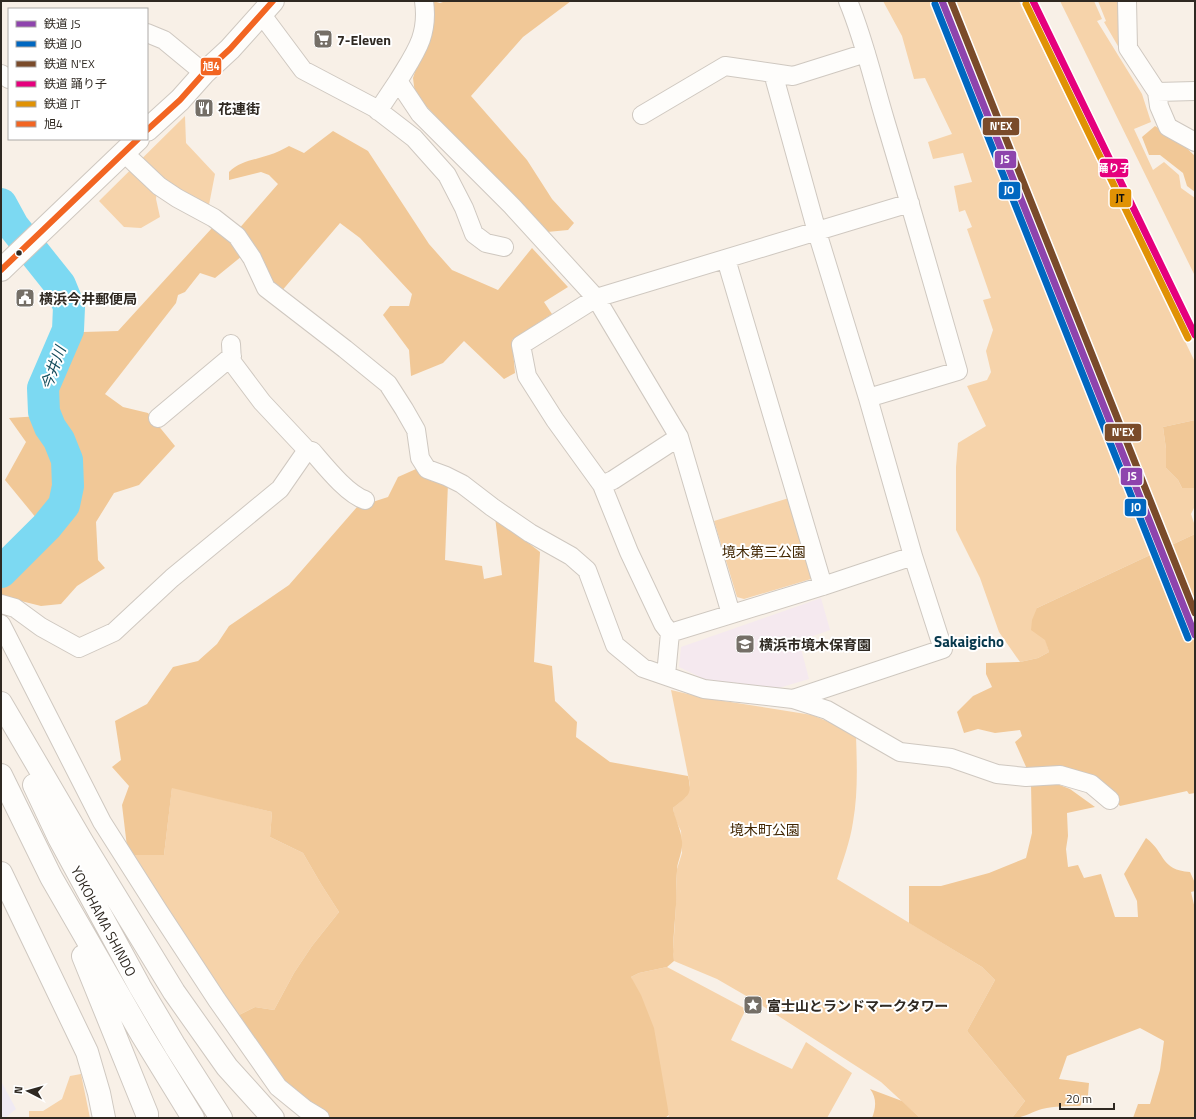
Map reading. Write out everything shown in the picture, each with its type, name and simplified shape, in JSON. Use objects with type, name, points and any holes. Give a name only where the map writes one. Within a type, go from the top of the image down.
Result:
[{"type":"main road","points":[[148,129],[180,100],[204,73],[230,49],[267,8]]},
{"type":"main road","points":[[1,270],[130,146]]},
{"type":"main road","points":[[1,703],[83,843],[174,992],[227,1067],[273,1118]]},
{"type":"main road","name":"YOKOHAMA SHINDO","points":[[1,717],[59,838],[140,987],[175,1046],[221,1118]]},
{"type":"main road","name":"YOKOHAMA SHINDO","points":[[1,775],[51,877],[142,1035],[193,1118]]},
{"type":"main road","points":[[1,873],[87,1052],[99,1093],[104,1118]]},
{"type":"main road","points":[[51,877],[147,1117]]},
{"type":"street","points":[[378,111],[416,50],[425,30],[426,11],[424,1]]},
{"type":"street","points":[[848,1],[859,27],[958,371],[868,398]]},
{"type":"street","points":[[1127,1],[1128,48],[1157,92],[1159,106],[1168,127],[1195,142]]},
{"type":"street","points":[[267,8],[303,70],[378,111],[414,138],[447,175],[464,208],[474,234],[486,243],[504,247]]},
{"type":"street","points":[[148,33],[164,40],[204,73]]},
{"type":"street","points":[[642,115],[724,66],[792,76],[866,53]]},
{"type":"street","points":[[773,73],[817,232],[868,398],[912,556],[943,649],[793,699]]},
{"type":"street","points":[[398,81],[420,114],[512,206],[596,298],[679,437],[731,614]]},
{"type":"street","points":[[1157,92],[1195,91]]},
{"type":"street","points":[[130,146],[159,186],[177,198],[214,218],[237,236],[252,258],[266,288],[388,384],[416,430],[420,458],[427,469],[462,484],[530,533],[571,556],[587,570],[615,645],[644,668],[704,689],[793,699],[827,710],[900,752],[951,758],[998,774],[1026,777],[1060,776],[1091,784],[1110,800]]},
{"type":"street","points":[[666,675],[670,633],[663,624],[632,559],[602,485],[555,420],[527,376],[521,345],[596,298],[910,203]]},
{"type":"street","points":[[726,259],[823,586]]},
{"type":"street","points":[[158,418],[231,350],[232,362],[262,402],[307,450],[312,451],[358,498],[365,500]]},
{"type":"street","points":[[602,485],[613,480],[679,437]]},
{"type":"street","points":[[1,604],[15,608],[41,627],[79,648],[114,632],[172,578],[280,489],[307,450]]},
{"type":"street","points":[[670,633],[823,586],[912,556]]},
{"type":"street","points":[[1,624],[102,822],[158,910],[217,1000],[278,1087],[305,1109],[320,1118]]},
{"type":"shaded area","points":[[433,1],[440,3],[446,1],[571,1],[523,37],[471,96],[527,160],[552,199],[574,223],[568,230],[547,232],[415,94],[413,78],[430,24]]},
{"type":"shaded area","points":[[1155,126],[1179,141],[1195,156],[1195,192],[1187,186],[1183,173],[1160,155],[1149,155],[1142,137]]},
{"type":"shaded area","points":[[333,131],[368,151],[429,244],[452,270],[498,290],[532,248],[568,287],[544,302],[552,314],[512,340],[515,373],[504,379],[464,341],[443,363],[411,376],[409,350],[383,315],[390,306],[409,306],[412,294],[360,238],[340,223],[280,293],[237,231],[278,184],[269,175],[261,172],[229,180],[229,172],[238,165],[272,154],[289,146],[304,153]]},
{"type":"shaded area","points":[[221,227],[242,256],[215,278],[200,273],[185,292],[178,295],[176,303],[105,394],[123,407],[148,413],[175,446],[139,485],[114,493],[96,522],[98,560],[105,568],[77,586],[61,604],[41,606],[1,596],[1,554],[42,545],[37,519],[5,480],[26,442],[9,418],[40,416],[28,383],[50,355],[58,316],[38,277],[41,251],[65,274],[79,308],[83,332],[118,331],[212,228]]},
{"type":"shaded area","points":[[1195,420],[1195,488],[1182,488],[1178,480],[1166,468],[1166,449],[1163,427]]},
{"type":"shaded area","points":[[416,469],[448,483],[445,560],[482,566],[484,579],[502,575],[495,517],[540,552],[534,662],[552,666],[555,701],[577,722],[576,737],[610,762],[688,776],[690,788],[688,795],[673,808],[682,841],[681,853],[677,867],[673,940],[674,961],[667,967],[639,973],[631,977],[641,995],[654,1028],[669,1115],[665,1118],[327,1118],[296,1109],[237,1016],[255,1007],[274,1010],[294,973],[312,946],[339,912],[303,853],[270,837],[272,812],[172,788],[164,855],[128,855],[122,805],[129,786],[112,767],[121,760],[115,721],[147,704],[173,667],[198,661],[217,644],[229,626],[289,585],[357,507],[388,497],[398,477]]},
{"type":"shaded area","points":[[1195,534],[1195,793],[1189,794],[1187,791],[1120,806],[1110,794],[1027,769],[1015,742],[1022,736],[1020,730],[995,733],[978,729],[964,733],[957,712],[973,696],[992,687],[986,674],[986,663],[1020,662],[1038,658],[1049,652],[1045,640],[1031,630],[1032,620],[1037,608]]},
{"type":"shaded area","name":"横浜市境木保育園","points":[[821,598],[830,630],[799,641],[809,679],[772,690],[708,681],[679,667],[681,647]]},
{"type":"shaded area","points":[[1031,784],[1057,784],[1070,789],[1095,807],[1067,813],[1068,836],[1066,849],[1068,867],[1078,865],[1084,878],[1101,874],[1115,917],[1138,917],[1137,901],[1124,874],[1146,838],[1157,849],[1164,860],[1173,868],[1180,871],[1190,872],[1195,883],[1195,891],[1191,892],[1195,909],[1195,1118],[1133,1118],[1138,1104],[1150,1104],[1160,1070],[1164,1041],[1140,1028],[1067,1056],[1059,1079],[1089,1083],[1088,1095],[1080,1106],[1047,1108],[1024,1116],[1012,1118],[1025,1101],[967,1031],[995,980],[982,967],[909,923],[909,886],[941,886],[989,873],[1026,858],[1032,833]]},
{"type":"shaded area","points":[[1,1081],[16,1109],[5,1118],[1,1118]]},
{"type":"shaded area","points":[[870,1089],[902,1101],[920,1118],[872,1118],[875,1103],[874,1096]]},
{"type":"green space","points":[[883,1],[1019,1],[1195,362],[1195,420],[1163,427],[1166,449],[1166,468],[1178,480],[1182,488],[1195,488],[1195,506],[1191,514],[1195,526],[1195,534],[1037,608],[1049,652],[1038,658],[1020,662],[999,632],[980,578],[956,530],[956,467],[958,443],[986,426],[967,386],[987,380],[991,372],[986,351],[993,330],[983,300],[991,298],[967,229],[972,227],[965,210],[959,212],[954,186],[972,182],[963,153],[933,159],[928,142],[952,134],[925,78],[914,79],[902,36]]},
{"type":"green space","points":[[1060,1],[1094,1],[1102,19],[1097,21],[1142,94],[1151,122],[1134,129],[1153,170],[1164,162],[1179,175],[1181,188],[1195,198],[1195,276]]},
{"type":"green space","points":[[1098,1],[1123,1],[1122,53],[1104,22],[1106,21]]},
{"type":"green space","points":[[185,116],[186,143],[215,174],[208,210],[158,182],[156,199],[160,217],[141,228],[124,227],[99,201]]},
{"type":"green space","name":"境木第三公園","points":[[789,498],[813,575],[811,579],[744,599],[737,597],[714,521]]},
{"type":"green space","name":"境木町公園","points":[[671,690],[705,698],[812,715],[851,731],[856,736],[857,779],[855,811],[850,837],[837,879],[982,967],[995,980],[967,1031],[1025,1101],[1012,1118],[920,1118],[881,1082],[755,1001],[717,979],[674,961],[673,951],[677,869],[682,853],[681,831],[675,819],[673,808],[686,797],[690,785]]},
{"type":"green space","points":[[172,787],[272,812],[270,837],[303,853],[339,912],[312,946],[294,973],[274,1010],[255,1007],[237,1016],[128,855],[164,855]]},
{"type":"green space","points":[[667,967],[746,1009],[731,1040],[792,1069],[806,1042],[852,1073],[827,1118],[668,1118],[669,1115],[631,977],[639,973]]},
{"type":"green space","points":[[81,1074],[90,1118],[29,1118],[29,1111],[43,1111],[62,1099],[70,1076]]},
{"type":"waterway","name":"今井川","points":[[1,204],[13,226],[60,285],[69,307],[68,330],[43,388],[44,412],[50,427],[59,440],[67,460],[68,486],[64,505],[47,526],[1,572]]},
{"type":"rail line","name":"JS","points":[[942,1],[1195,635]]},
{"type":"rail line","name":"N'EX","points":[[951,1],[1195,613]]},
{"type":"rail line","name":"踊り子","points":[[1033,1],[1195,335]]},
{"type":"rail line","name":"JO","points":[[935,4],[1188,638]]},
{"type":"rail line","name":"JT","points":[[1026,4],[1188,338]]},
{"type":"transit line","name":"旭4","points":[[148,129],[180,100],[204,73],[230,49],[273,1]]},
{"type":"transit line","name":"旭4","points":[[1,270],[137,140]]},
{"type":"place","name":"7-Eleven","points":[[323,39]]},
{"type":"place","name":"花連街","points":[[204,108]]},
{"type":"place","name":"横浜今井郵便局","points":[[25,298]]},
{"type":"place","name":"横浜市境木保育園","points":[[745,644]]},
{"type":"place","name":"富士山とランドマークタワー","points":[[753,1005]]},
{"type":"district","name":"Sakaigicho","points":[[969,641]]}]
